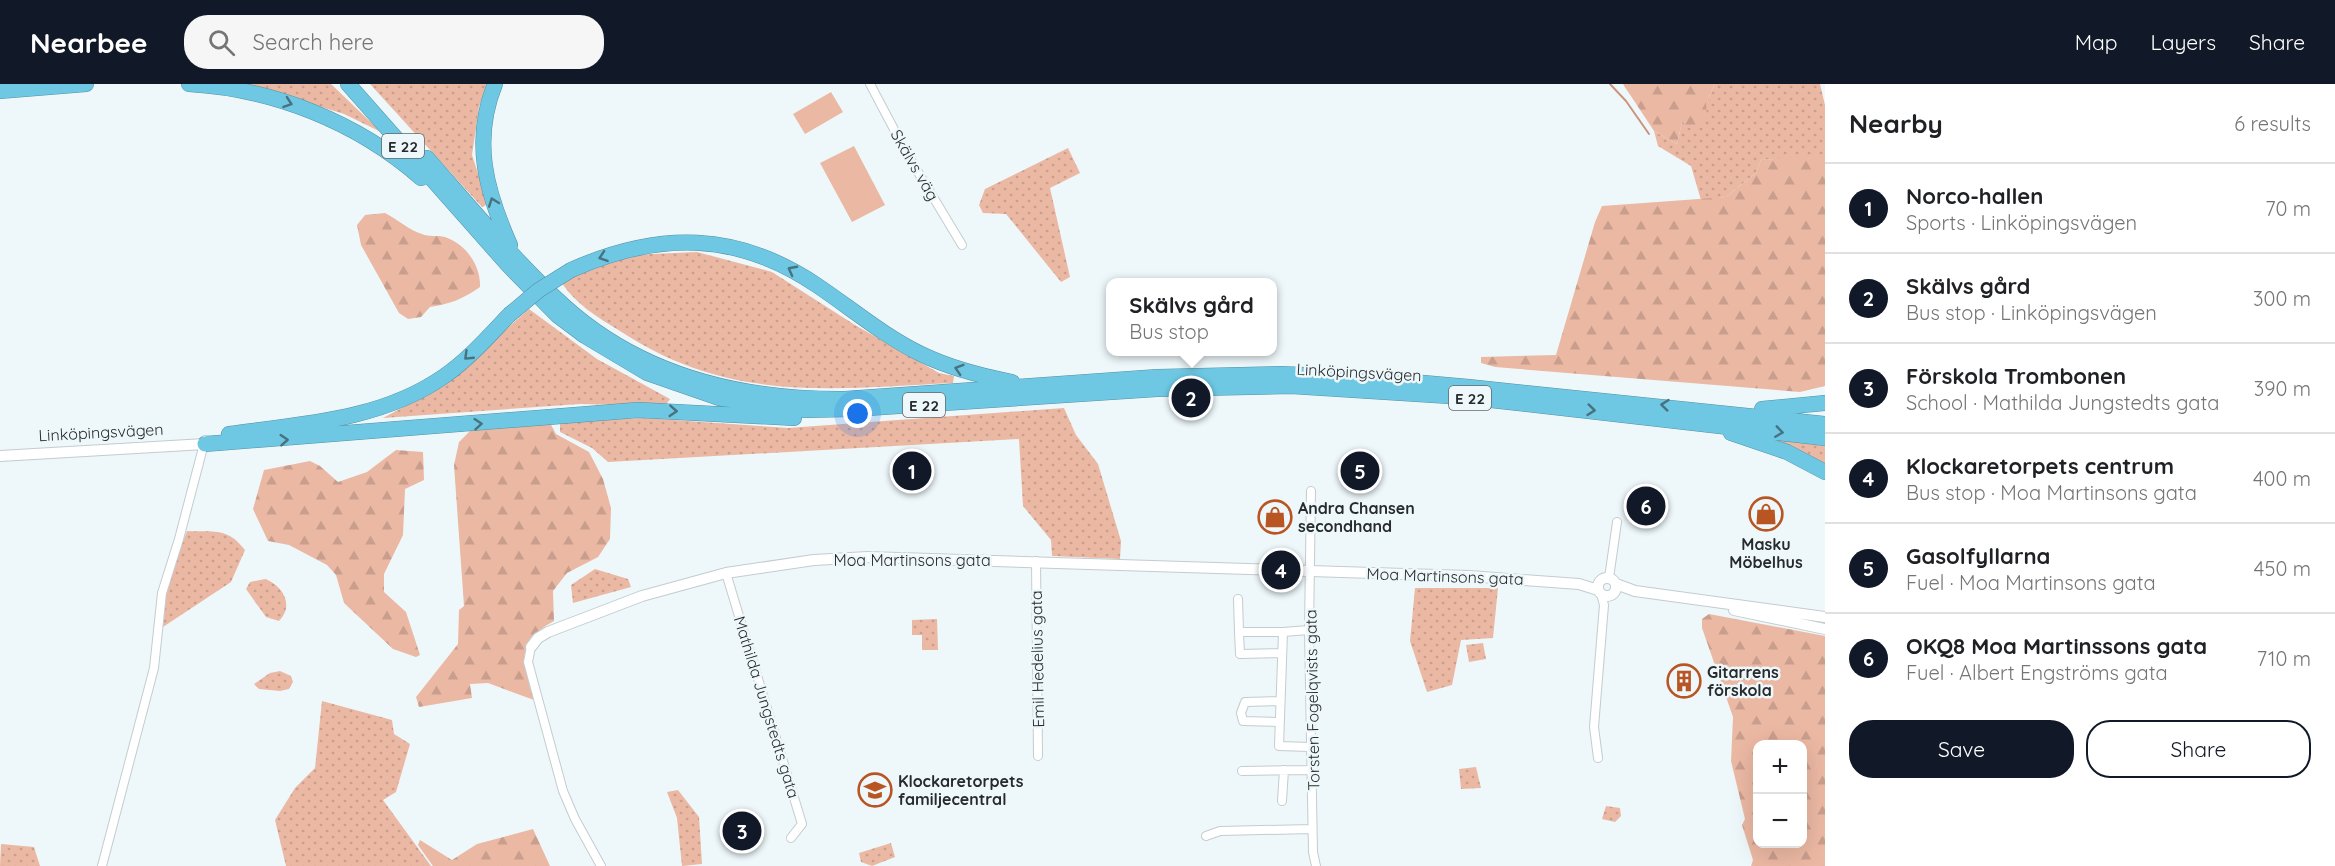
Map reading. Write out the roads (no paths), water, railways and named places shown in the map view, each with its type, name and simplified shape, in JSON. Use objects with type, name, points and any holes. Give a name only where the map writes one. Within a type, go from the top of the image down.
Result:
[{"type":"highway","points":[[0,91],[86,84]]},
{"type":"highway","points":[[189,84],[254,93],[282,100],[337,122],[387,152],[457,209]]},
{"type":"highway","name":"E 22","points":[[348,84],[457,209],[557,315],[585,336],[647,373],[694,385],[746,404],[776,408],[853,410]]},
{"type":"highway","points":[[360,84],[515,256]]},
{"type":"highway","points":[[495,84],[484,123],[484,169],[494,206],[515,256]]},
{"type":"highway","points":[[205,441],[344,417],[386,407],[443,377],[461,363],[509,315],[539,290],[571,270],[598,258],[646,245],[690,242],[732,247],[776,262],[797,273],[889,336],[921,354],[981,376],[1036,386]]},
{"type":"highway","name":"E 22","points":[[515,256],[564,306],[591,327],[694,385],[807,399],[1036,386]]},
{"type":"highway","name":"Linköpingsvägen","points":[[1036,386],[1203,375],[1335,376],[1723,412],[1825,424]]},
{"type":"highway","name":"Linköpingsvägen","points":[[853,410],[1168,388],[1291,386],[1464,397],[1825,438]]},
{"type":"highway","points":[[1723,412],[1825,403]]},
{"type":"highway","points":[[205,441],[639,410],[794,418],[820,417],[853,410]]},
{"type":"highway","points":[[1700,423],[1787,452],[1825,472]]},
{"type":"street","name":"Skälvs väg","points":[[870,84],[906,152],[962,245]]},
{"type":"street","name":"Linköpingsvägen","points":[[0,456],[205,441]]},
{"type":"street","points":[[102,866],[154,668],[162,593],[205,441]]},
{"type":"street","points":[[1310,571],[1311,490]]},
{"type":"street","points":[[1598,758],[1594,727],[1607,590],[1617,522]]},
{"type":"street","name":"Moa Martinsons gata","points":[[531,647],[542,635],[613,606],[726,573],[814,560],[868,557],[1479,576],[1578,584],[1607,590],[1635,591],[1825,617]]},
{"type":"street","name":"Emil Hedelius gata","points":[[1036,561],[1038,756]]},
{"type":"street","name":"Torsten Fogelqvists gata","points":[[1310,571],[1312,852],[1316,866]]},
{"type":"street","name":"Mathilda Jungstedts gata","points":[[726,573],[802,824],[791,838]]},
{"type":"street","points":[[1238,599],[1240,654],[1282,652]]},
{"type":"street","name":"Moa Martinsons gata","points":[[1690,600],[1825,629]]},
{"type":"street","points":[[1239,632],[1309,630]]},
{"type":"street","points":[[1283,632],[1279,746],[1311,747]]},
{"type":"street","points":[[531,647],[528,662],[563,791],[575,819],[601,866]]},
{"type":"street","points":[[1280,701],[1245,702],[1241,713],[1243,721],[1280,722]]},
{"type":"street","points":[[1282,801],[1284,770]]},
{"type":"street","points":[[1242,771],[1311,770]]},
{"type":"street","points":[[1206,836],[1220,831],[1312,829]]},
{"type":"waterway","points":[[1610,84],[1626,101],[1649,134]]},
{"type":"place","name":"Skälvs gård","points":[[1191,398]]},
{"type":"place","name":"Norco-hallen","points":[[912,471]]},
{"type":"place","name":"Gasolfyllarna","points":[[1360,471]]},
{"type":"place","name":"OKQ8 Moa Martinssons gata","points":[[1646,506]]},
{"type":"place","name":"Masku Möbelhus","points":[[1766,514]]},
{"type":"place","name":"Andra Chansen secondhand","points":[[1275,517]]},
{"type":"place","name":"Klockaretorpets centrum","points":[[1281,570]]},
{"type":"place","name":"Gitarrens förskola","points":[[1684,681]]},
{"type":"place","name":"Klockaretorpets familjecentral","points":[[875,790]]},
{"type":"place","name":"Förskola Trombonen","points":[[742,831]]}]
